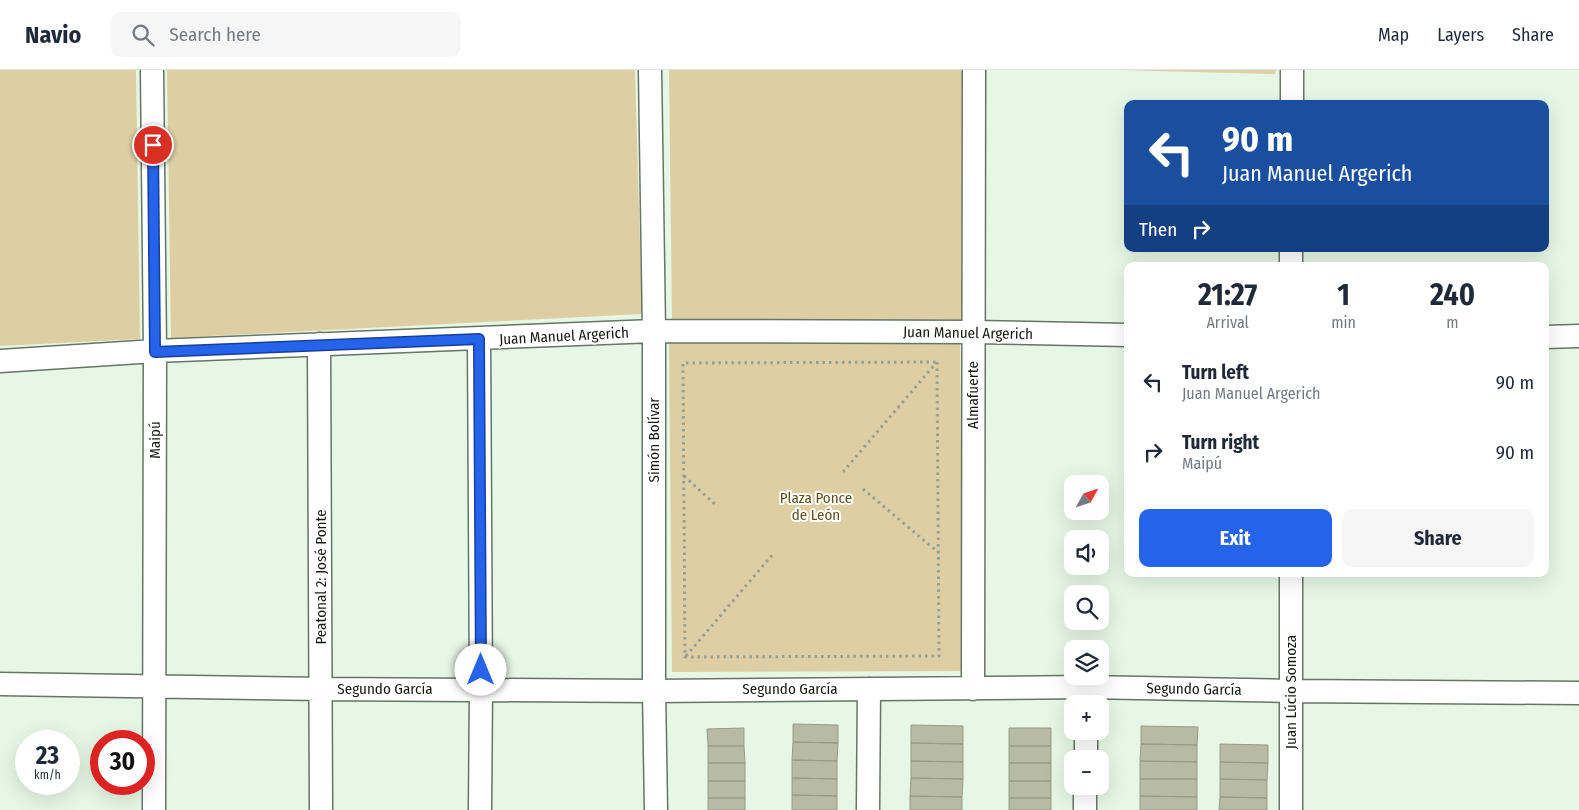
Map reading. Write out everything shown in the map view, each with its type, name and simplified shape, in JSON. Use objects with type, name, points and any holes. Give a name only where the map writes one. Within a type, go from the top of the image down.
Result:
[{"type":"street","name":"Maipú","points":[[152,70],[155,352],[154,810]]},
{"type":"street","name":"Simón Bolívar","points":[[650,70],[654,332],[656,810]]},
{"type":"street","name":"Almafuerte","points":[[973,689],[974,70]]},
{"type":"street","points":[[1292,70],[1292,100]]},
{"type":"street","name":"Juan Manuel Argerich","points":[[0,361],[319,344],[654,332],[973,332],[1124,335]]},
{"type":"street","points":[[1549,337],[1579,336]]},
{"type":"street","points":[[479,339],[480,810]]},
{"type":"street","name":"Peatonal 2: José Ponte","points":[[319,344],[322,810]]},
{"type":"street","name":"Juan Lúcio Somoza","points":[[1291,577],[1291,810]]},
{"type":"street","name":"Segundo García","points":[[0,684],[322,690],[973,689],[1070,695]]},
{"type":"street","points":[[868,810],[869,689]]},
{"type":"street","name":"Segundo García","points":[[1109,695],[1292,691],[1579,693]]},
{"type":"street","points":[[1085,810],[1086,795]]},
{"type":"path","points":[[843,472],[937,362]]},
{"type":"path","points":[[685,657],[683,363],[937,362]]},
{"type":"path","points":[[685,657],[939,656],[937,362]]},
{"type":"path","points":[[684,476],[717,506]]},
{"type":"path","points":[[863,489],[938,553]]},
{"type":"path","points":[[685,657],[773,554]]},
{"type":"green space","points":[[0,70],[136,70],[140,339],[0,346]]},
{"type":"green space","points":[[167,70],[635,70],[642,314],[171,338]]},
{"type":"green space","points":[[669,70],[963,70],[963,322],[672,320]]},
{"type":"green space","points":[[1121,70],[1276,70],[1275,74]]},
{"type":"green space","name":"Plaza Ponce de León","points":[[960,341],[963,671],[672,672],[669,343]]},
{"type":"building","points":[[793,724],[838,725],[838,743],[793,742]]},
{"type":"building","points":[[911,725],[963,726],[963,744],[911,743]]},
{"type":"building","points":[[1141,726],[1198,727],[1197,745],[1141,744]]},
{"type":"building","points":[[744,728],[744,746],[708,746],[707,729]]},
{"type":"building","points":[[1009,728],[1051,728],[1051,746],[1009,746]]},
{"type":"building","points":[[793,742],[838,743],[837,761],[792,760]]},
{"type":"building","points":[[911,743],[963,744],[963,762],[911,761]]},
{"type":"building","points":[[1141,744],[1197,745],[1197,762],[1140,761]]},
{"type":"building","points":[[1220,744],[1268,745],[1268,763],[1220,762]]},
{"type":"building","points":[[708,746],[744,746],[745,763],[708,763]]},
{"type":"building","points":[[1009,746],[1051,746],[1051,763],[1009,763]]},
{"type":"building","points":[[792,760],[837,761],[837,779],[792,778]]},
{"type":"building","points":[[911,761],[963,762],[963,779],[911,778]]},
{"type":"building","points":[[1140,761],[1197,762],[1197,779],[1140,779]]},
{"type":"building","points":[[1220,762],[1268,763],[1267,780],[1220,779]]},
{"type":"building","points":[[708,763],[745,763],[745,781],[708,781]]},
{"type":"building","points":[[1009,763],[1051,763],[1051,781],[1009,781]]},
{"type":"building","points":[[792,778],[837,779],[837,796],[792,795]]},
{"type":"building","points":[[911,778],[963,779],[962,797],[910,796]]},
{"type":"building","points":[[1140,779],[1197,779],[1197,797],[1140,796]]},
{"type":"building","points":[[1220,779],[1267,780],[1267,798],[1220,797]]},
{"type":"building","points":[[708,781],[745,781],[745,798],[708,798]]},
{"type":"building","points":[[1009,781],[1051,781],[1051,798],[1009,798]]},
{"type":"building","points":[[792,795],[837,796],[837,810],[792,810]]},
{"type":"building","points":[[910,796],[962,797],[962,810],[910,810]]},
{"type":"building","points":[[1140,796],[1197,797],[1197,810],[1140,810]]},
{"type":"building","points":[[1220,797],[1267,798],[1267,810],[1219,810]]},
{"type":"building","points":[[708,798],[745,798],[745,810],[708,810]]},
{"type":"building","points":[[1009,798],[1051,798],[1051,810],[1009,810]]},
{"type":"route","points":[[153,145],[155,352],[479,339],[481,670]]}]
